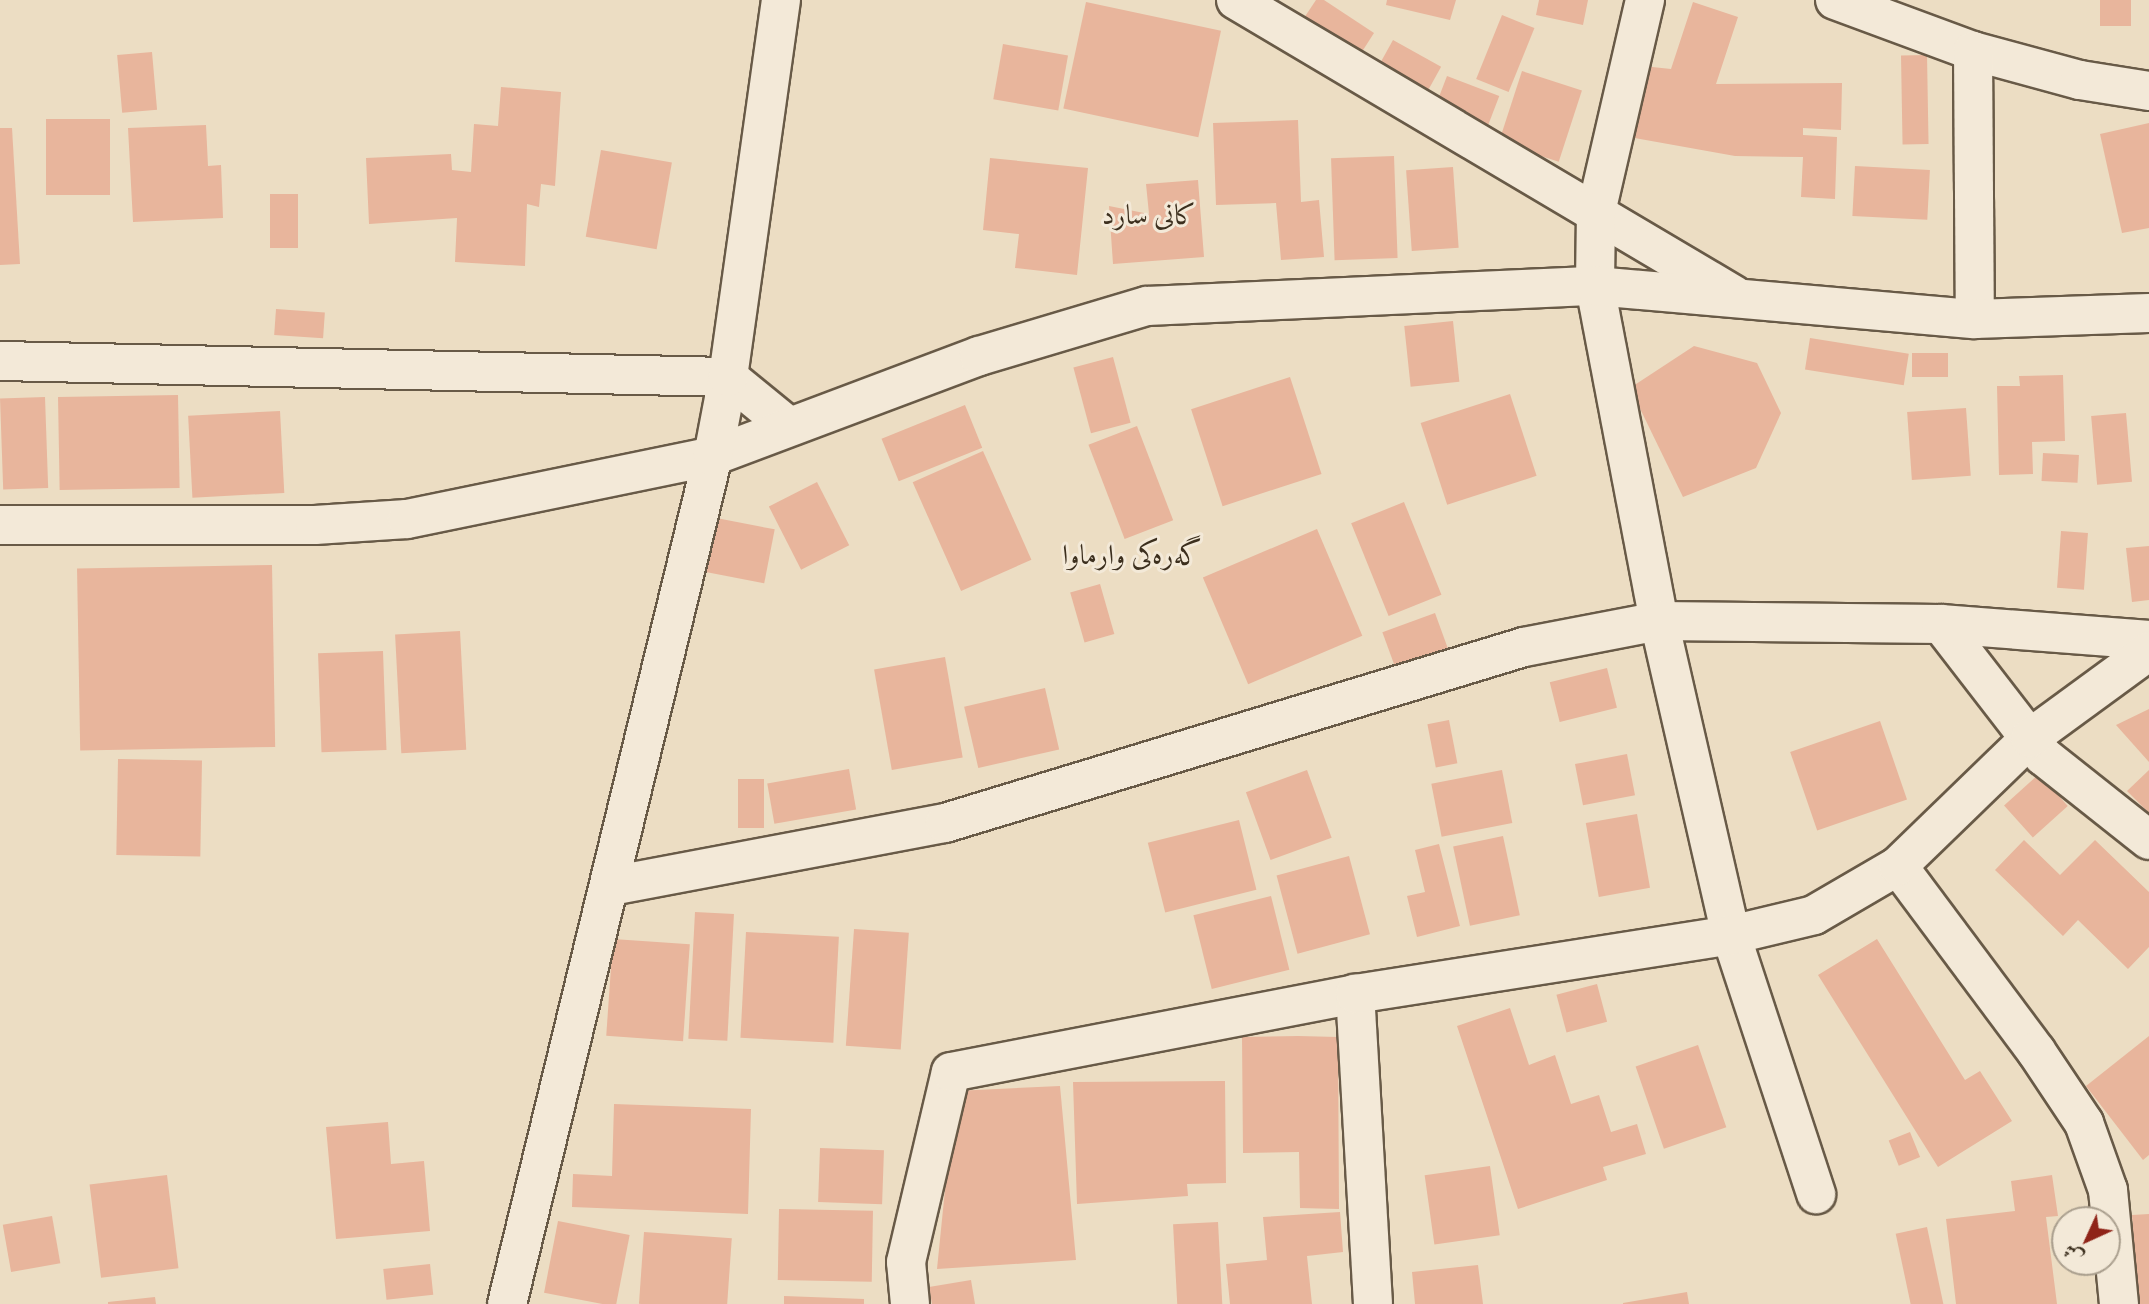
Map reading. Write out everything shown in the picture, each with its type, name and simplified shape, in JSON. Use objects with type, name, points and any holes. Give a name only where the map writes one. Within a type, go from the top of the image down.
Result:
[{"type":"street","points":[[507,1304],[611,886],[713,456],[729,377],[781,0],[749,0]]},
{"type":"street","points":[[1236,0],[1742,301]]},
{"type":"street","points":[[1644,0],[1596,212],[1595,286],[1659,621],[1731,935],[1816,1194]]},
{"type":"street","points":[[1835,0],[1973,51],[2080,80],[2149,91]]},
{"type":"street","points":[[1973,51],[1975,319]]},
{"type":"street","points":[[0,525],[315,525],[407,519],[713,456],[979,356],[1147,306],[1595,286],[1742,301],[1975,319],[2149,313]]},
{"type":"street","points":[[0,360],[729,377],[788,426]]},
{"type":"street","points":[[611,886],[945,822],[1524,647],[1659,621],[1941,624],[2149,640]]},
{"type":"street","points":[[1941,624],[2043,755],[2149,840]]},
{"type":"street","points":[[910,1304],[906,1262],[951,1072],[1355,994],[1731,935],[1814,915],[1898,866],[2030,738],[2149,651]]},
{"type":"street","points":[[1898,866],[2036,1051],[2084,1123],[2108,1190],[2119,1304]]},
{"type":"street","points":[[1355,994],[1373,1304]]},
{"type":"building","points":[[1316,0],[1324,0],[1374,33],[1356,61],[1300,24]]},
{"type":"building","points":[[1387,0],[1456,0],[1450,20],[1386,5]]},
{"type":"building","points":[[1539,0],[1588,0],[1583,25],[1536,15]]},
{"type":"building","points":[[2100,0],[2131,0],[2131,26],[2100,26]]},
{"type":"building","points":[[1086,2],[1221,31],[1198,137],[1063,109]]},
{"type":"building","points":[[1693,2],[1738,17],[1716,84],[1842,83],[1841,130],[1803,128],[1803,135],[1837,137],[1835,199],[1801,197],[1803,157],[1735,156],[1629,137],[1643,66],[1671,69]]},
{"type":"building","points":[[1502,15],[1534,28],[1509,92],[1476,79]]},
{"type":"building","points":[[1393,40],[1441,67],[1423,100],[1375,73]]},
{"type":"building","points":[[1003,44],[1068,55],[1058,111],[993,99]]},
{"type":"building","points":[[152,52],[157,110],[122,113],[117,55]]},
{"type":"building","points":[[1901,55],[1927,55],[1929,144],[1903,144]]},
{"type":"building","points":[[1522,71],[1582,90],[1559,162],[1499,142]]},
{"type":"building","points":[[1447,76],[1499,96],[1487,129],[1434,109]]},
{"type":"building","points":[[501,87],[561,92],[555,186],[541,184],[539,207],[527,204],[525,266],[455,262],[457,218],[369,224],[366,158],[451,154],[452,170],[471,172],[474,124],[498,126]]},
{"type":"building","points":[[46,119],[110,119],[110,195],[46,195]]},
{"type":"building","points":[[1298,120],[1301,202],[1319,200],[1324,257],[1281,260],[1276,203],[1216,205],[1213,123]]},
{"type":"building","points":[[2149,123],[2149,228],[2122,233],[2100,134]]},
{"type":"building","points":[[206,125],[208,166],[221,165],[223,218],[133,222],[128,128]]},
{"type":"building","points":[[0,128],[12,128],[20,264],[0,265]]},
{"type":"building","points":[[601,150],[672,163],[657,249],[586,237]]},
{"type":"building","points":[[1394,156],[1398,258],[1335,260],[1331,158]]},
{"type":"building","points":[[990,158],[1088,168],[1077,275],[1015,268],[1019,234],[983,230]]},
{"type":"building","points":[[1855,166],[1930,170],[1927,220],[1852,216]]},
{"type":"building","points":[[1453,167],[1459,248],[1412,251],[1406,170]]},
{"type":"building","points":[[1198,180],[1204,257],[1113,264],[1109,206],[1149,214],[1146,184]]},
{"type":"building","points":[[270,194],[298,194],[298,248],[270,248]]},
{"type":"building","points":[[276,309],[325,312],[323,338],[274,335]]},
{"type":"building","points":[[1453,321],[1459,382],[1411,387],[1404,326]]},
{"type":"building","points":[[1810,338],[1909,354],[1904,385],[1805,370]]},
{"type":"building","points":[[1694,346],[1757,363],[1781,413],[1756,468],[1683,497],[1630,388]]},
{"type":"building","points":[[1912,353],[1948,353],[1948,377],[1912,377]]},
{"type":"building","points":[[1113,357],[1131,423],[1091,433],[1073,368]]},
{"type":"building","points":[[2063,375],[2065,441],[2032,442],[2033,474],[1999,475],[1997,386],[2020,386],[2019,376]]},
{"type":"building","points":[[1290,377],[1322,474],[1223,506],[1191,409]]},
{"type":"building","points":[[1510,394],[1537,476],[1447,505],[1421,423]]},
{"type":"building","points":[[178,395],[180,488],[60,490],[58,397]]},
{"type":"building","points":[[45,397],[48,488],[3,490],[0,399]]},
{"type":"building","points":[[965,405],[982,448],[899,481],[882,439]]},
{"type":"building","points":[[1966,408],[1971,476],[1912,480],[1907,412]]},
{"type":"building","points":[[280,411],[284,493],[192,498],[188,416]]},
{"type":"building","points":[[2126,413],[2132,482],[2097,485],[2091,416]]},
{"type":"building","points":[[1137,426],[1173,520],[1125,539],[1088,445]]},
{"type":"building","points":[[983,451],[1031,560],[961,591],[913,482]]},
{"type":"building","points":[[2043,453],[2079,455],[2077,483],[2042,481]]},
{"type":"building","points":[[817,482],[849,545],[801,570],[769,507]]},
{"type":"building","points":[[1404,502],[1441,595],[1389,616],[1351,523]]},
{"type":"building","points":[[706,516],[775,529],[764,583],[696,570]]},
{"type":"building","points":[[1317,529],[1362,636],[1248,684],[1203,577]]},
{"type":"building","points":[[2061,531],[2088,533],[2084,590],[2057,588]]},
{"type":"building","points":[[2149,546],[2149,600],[2132,602],[2126,548]]},
{"type":"building","points":[[272,565],[275,747],[80,750],[77,568]]},
{"type":"building","points":[[1100,584],[1114,634],[1085,643],[1070,593]]},
{"type":"building","points":[[1435,613],[1448,649],[1395,668],[1382,632]]},
{"type":"building","points":[[460,631],[466,750],[401,753],[395,634]]},
{"type":"building","points":[[383,651],[386,750],[321,752],[318,653]]},
{"type":"building","points":[[945,657],[963,757],[892,770],[874,670]]},
{"type":"building","points":[[1607,668],[1617,708],[1560,722],[1550,682]]},
{"type":"building","points":[[1045,688],[1059,749],[978,768],[964,707]]},
{"type":"building","points":[[2149,709],[2149,762],[2116,725]]},
{"type":"building","points":[[1449,720],[1457,763],[1436,767],[1427,724]]},
{"type":"building","points":[[1880,721],[1907,799],[1817,830],[1790,752]]},
{"type":"building","points":[[1627,754],[1635,795],[1583,805],[1575,764]]},
{"type":"building","points":[[118,759],[202,760],[200,856],[116,855]]},
{"type":"building","points":[[849,769],[856,809],[774,824],[767,783]]},
{"type":"building","points":[[1307,770],[1332,838],[1271,860],[1246,792]]},
{"type":"building","points":[[1502,770],[1512,823],[1442,837],[1431,784]]},
{"type":"building","points":[[2149,770],[2149,813],[2127,791]]},
{"type":"building","points":[[2039,774],[2068,806],[2033,837],[2004,805]]},
{"type":"building","points":[[738,779],[764,779],[764,828],[738,828]]},
{"type":"building","points":[[1637,814],[1650,888],[1599,897],[1586,823]]},
{"type":"building","points":[[1239,820],[1256,890],[1165,913],[1148,843]]},
{"type":"building","points":[[1503,836],[1520,915],[1470,926],[1453,847]]},
{"type":"building","points":[[2024,840],[2060,875],[2095,840],[2149,892],[2149,947],[2128,969],[2078,920],[2063,936],[1995,870]]},
{"type":"building","points":[[1439,844],[1460,926],[1417,937],[1407,896],[1425,892],[1415,850]]},
{"type":"building","points":[[1349,856],[1370,934],[1298,954],[1277,875]]},
{"type":"building","points":[[1271,896],[1289,970],[1212,989],[1193,915]]},
{"type":"building","points":[[695,912],[734,914],[727,1041],[688,1039]]},
{"type":"building","points":[[854,929],[909,933],[901,1050],[846,1046]]},
{"type":"building","points":[[746,932],[839,937],[833,1043],[740,1038]]},
{"type":"building","points":[[613,939],[690,944],[683,1041],[606,1036]]},
{"type":"building","points":[[1877,939],[1965,1080],[1980,1071],[2012,1121],[1938,1167],[1818,975]]},
{"type":"building","points":[[1597,984],[1607,1022],[1567,1033],[1556,995]]},
{"type":"building","points":[[1510,1008],[1529,1065],[1555,1055],[1571,1104],[1599,1095],[1611,1132],[1637,1124],[1646,1154],[1603,1167],[1607,1180],[1518,1209],[1457,1026]]},
{"type":"building","points":[[2149,1036],[2149,1155],[2143,1160],[2086,1086]]},
{"type":"building","points":[[1242,1037],[1338,1037],[1339,1209],[1300,1208],[1299,1152],[1243,1153]]},
{"type":"building","points":[[1698,1045],[1726,1127],[1664,1149],[1636,1066]]},
{"type":"building","points":[[1225,1081],[1226,1183],[1187,1184],[1188,1196],[1077,1204],[1073,1082]]},
{"type":"building","points":[[1060,1086],[1076,1260],[937,1269],[955,1091]]},
{"type":"building","points":[[614,1104],[751,1109],[748,1214],[572,1207],[573,1174],[612,1176]]},
{"type":"building","points":[[388,1122],[391,1164],[424,1161],[430,1231],[336,1239],[326,1127]]},
{"type":"building","points":[[1910,1132],[1920,1157],[1899,1166],[1889,1141]]},
{"type":"building","points":[[820,1148],[884,1150],[882,1204],[818,1202]]},
{"type":"building","points":[[1490,1166],[1500,1235],[1434,1245],[1425,1175]]},
{"type":"building","points":[[167,1175],[178,1268],[101,1278],[90,1185]]},
{"type":"building","points":[[2052,1175],[2057,1206],[2051,1206],[2051,1217],[2046,1217],[2051,1276],[2053,1276],[2057,1304],[1956,1304],[1946,1219],[2015,1211],[2011,1181]]},
{"type":"building","points":[[779,1209],[873,1211],[872,1282],[778,1280]]},
{"type":"building","points":[[1340,1212],[1343,1252],[1307,1256],[1312,1304],[1230,1304],[1226,1264],[1267,1260],[1263,1217]]},
{"type":"building","points":[[2149,1214],[2149,1304],[2138,1304],[2132,1215]]},
{"type":"building","points":[[52,1216],[60,1263],[11,1272],[3,1225]]},
{"type":"building","points":[[558,1221],[630,1235],[616,1304],[602,1304],[544,1293]]},
{"type":"building","points":[[1218,1222],[1222,1304],[1177,1304],[1173,1224]]},
{"type":"building","points":[[1927,1227],[1943,1304],[1911,1304],[1896,1234]]},
{"type":"building","points":[[644,1232],[732,1238],[727,1304],[639,1304]]},
{"type":"building","points":[[430,1264],[433,1295],[386,1300],[383,1269]]},
{"type":"building","points":[[1478,1265],[1483,1304],[1415,1304],[1412,1272]]},
{"type":"building","points":[[971,1280],[975,1304],[932,1304],[929,1287]]},
{"type":"building","points":[[1687,1292],[1689,1304],[1623,1304],[1623,1303]]},
{"type":"building","points":[[784,1296],[864,1299],[864,1304],[784,1304]]},
{"type":"building","points":[[155,1297],[156,1304],[108,1304],[108,1302]]},
{"type":"district","name":"کانی سارد","points":[[1149,214]]},
{"type":"district","name":"گەرەکی وارماوا","points":[[1132,554]]}]
